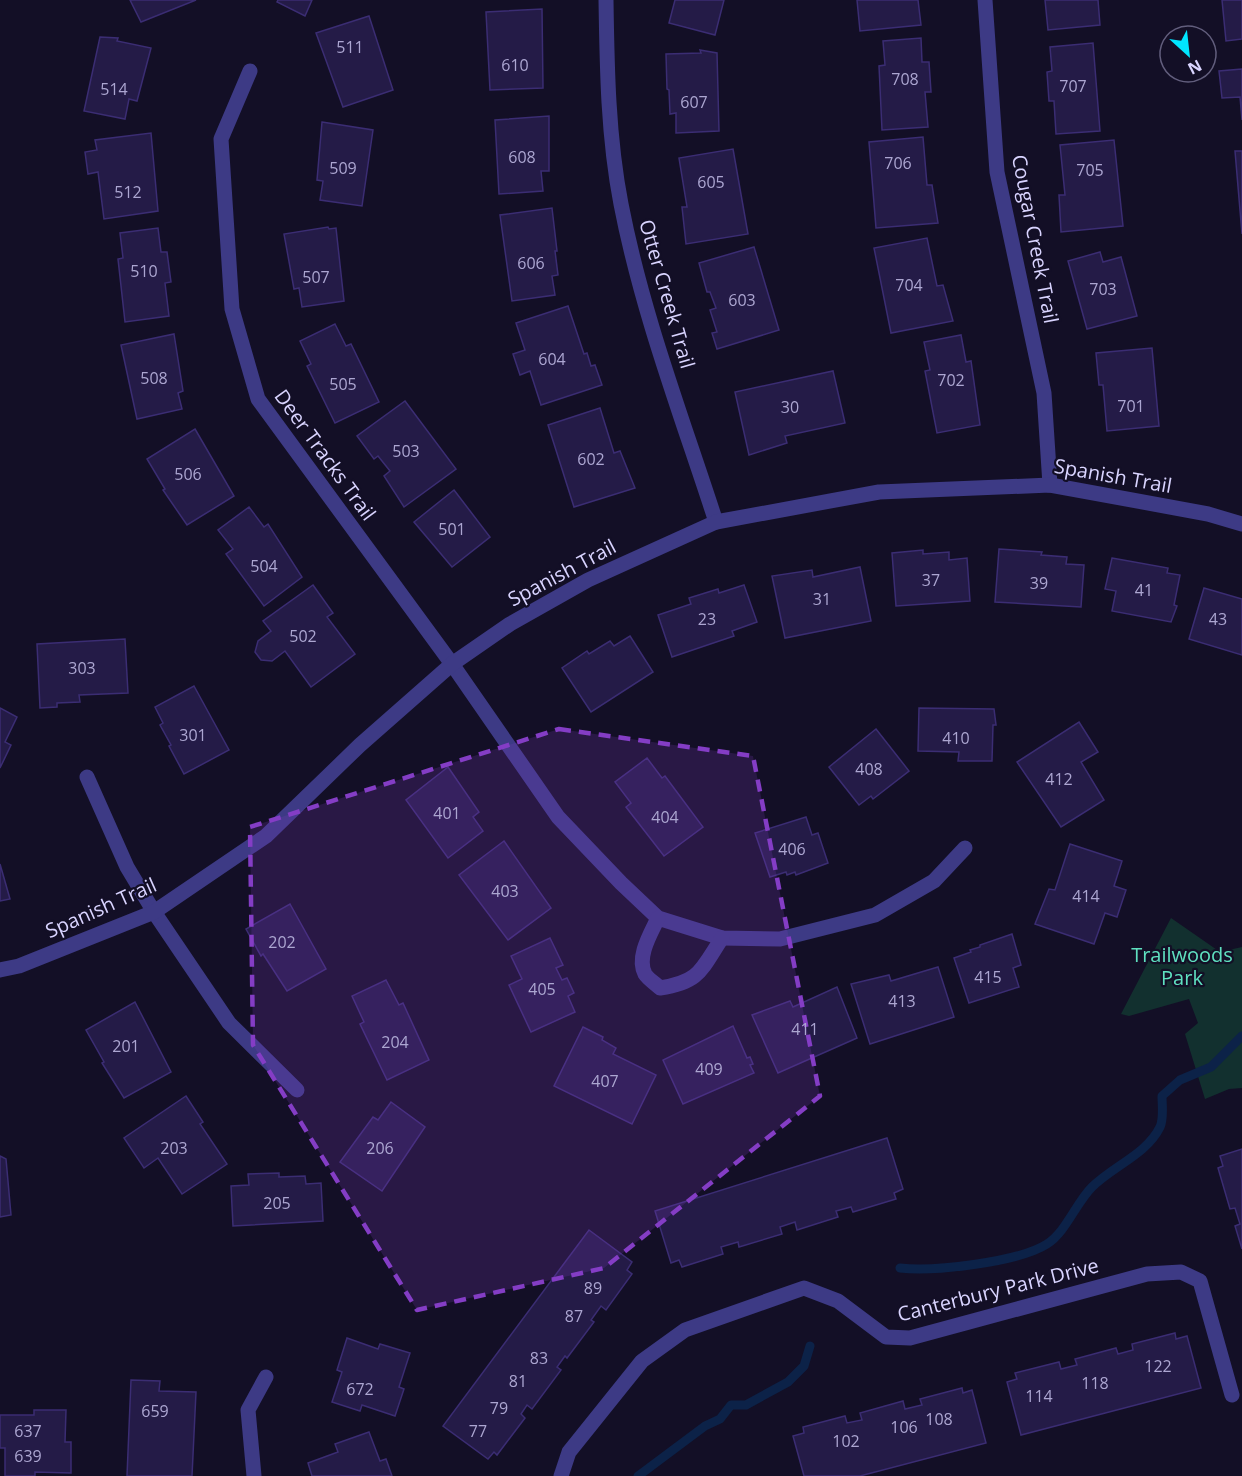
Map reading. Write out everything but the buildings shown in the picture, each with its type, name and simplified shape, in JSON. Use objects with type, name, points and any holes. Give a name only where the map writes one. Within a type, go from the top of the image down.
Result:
[{"type":"street","name":"Otter Creek Trail","points":[[606,0],[608,104],[620,201],[636,279],[716,522]]},
{"type":"street","name":"Cougar Creek Trail","points":[[985,0],[997,172],[1044,393],[1050,485]]},
{"type":"street","name":"Deer Tracks Trail","points":[[250,70],[221,139],[232,309],[258,399],[452,664],[558,817],[658,918]]},
{"type":"street","name":"Spanish Trail","points":[[0,970],[19,966],[154,912],[266,836],[360,745],[452,664],[510,624],[588,580],[716,522],[879,492],[1050,485],[1209,514],[1242,524]]},
{"type":"street","points":[[87,777],[127,867],[154,912],[229,1023],[297,1090]]},
{"type":"street","points":[[722,938],[700,972],[684,984],[660,988],[645,974],[643,959],[647,940],[658,918],[722,938],[780,939],[875,915],[934,881],[965,848]]},
{"type":"street","name":"Canterbury Park Drive","points":[[561,1476],[569,1452],[642,1361],[685,1330],[804,1288],[838,1300],[886,1337],[910,1338],[1147,1274],[1181,1272],[1200,1281],[1232,1395]]},
{"type":"street","points":[[254,1476],[248,1410],[266,1377]]},
{"type":"highlighted area","points":[[559,729],[753,756],[820,1096],[604,1268],[417,1310],[253,1045],[250,827]]},
{"type":"green space","name":"Trailwoods Park","points":[[1171,918],[1220,952],[1242,947],[1242,1088],[1229,1089],[1205,1099],[1185,1034],[1198,1023],[1189,999],[1129,1016],[1121,1014]]},
{"type":"waterway","points":[[900,1268],[954,1267],[997,1261],[1047,1244],[1060,1232],[1092,1187],[1147,1145],[1154,1136],[1162,1120],[1162,1096],[1180,1080],[1211,1067],[1242,1036]]},
{"type":"waterway","points":[[638,1476],[705,1426],[720,1419],[731,1405],[746,1405],[788,1382],[804,1366],[810,1346]]}]
